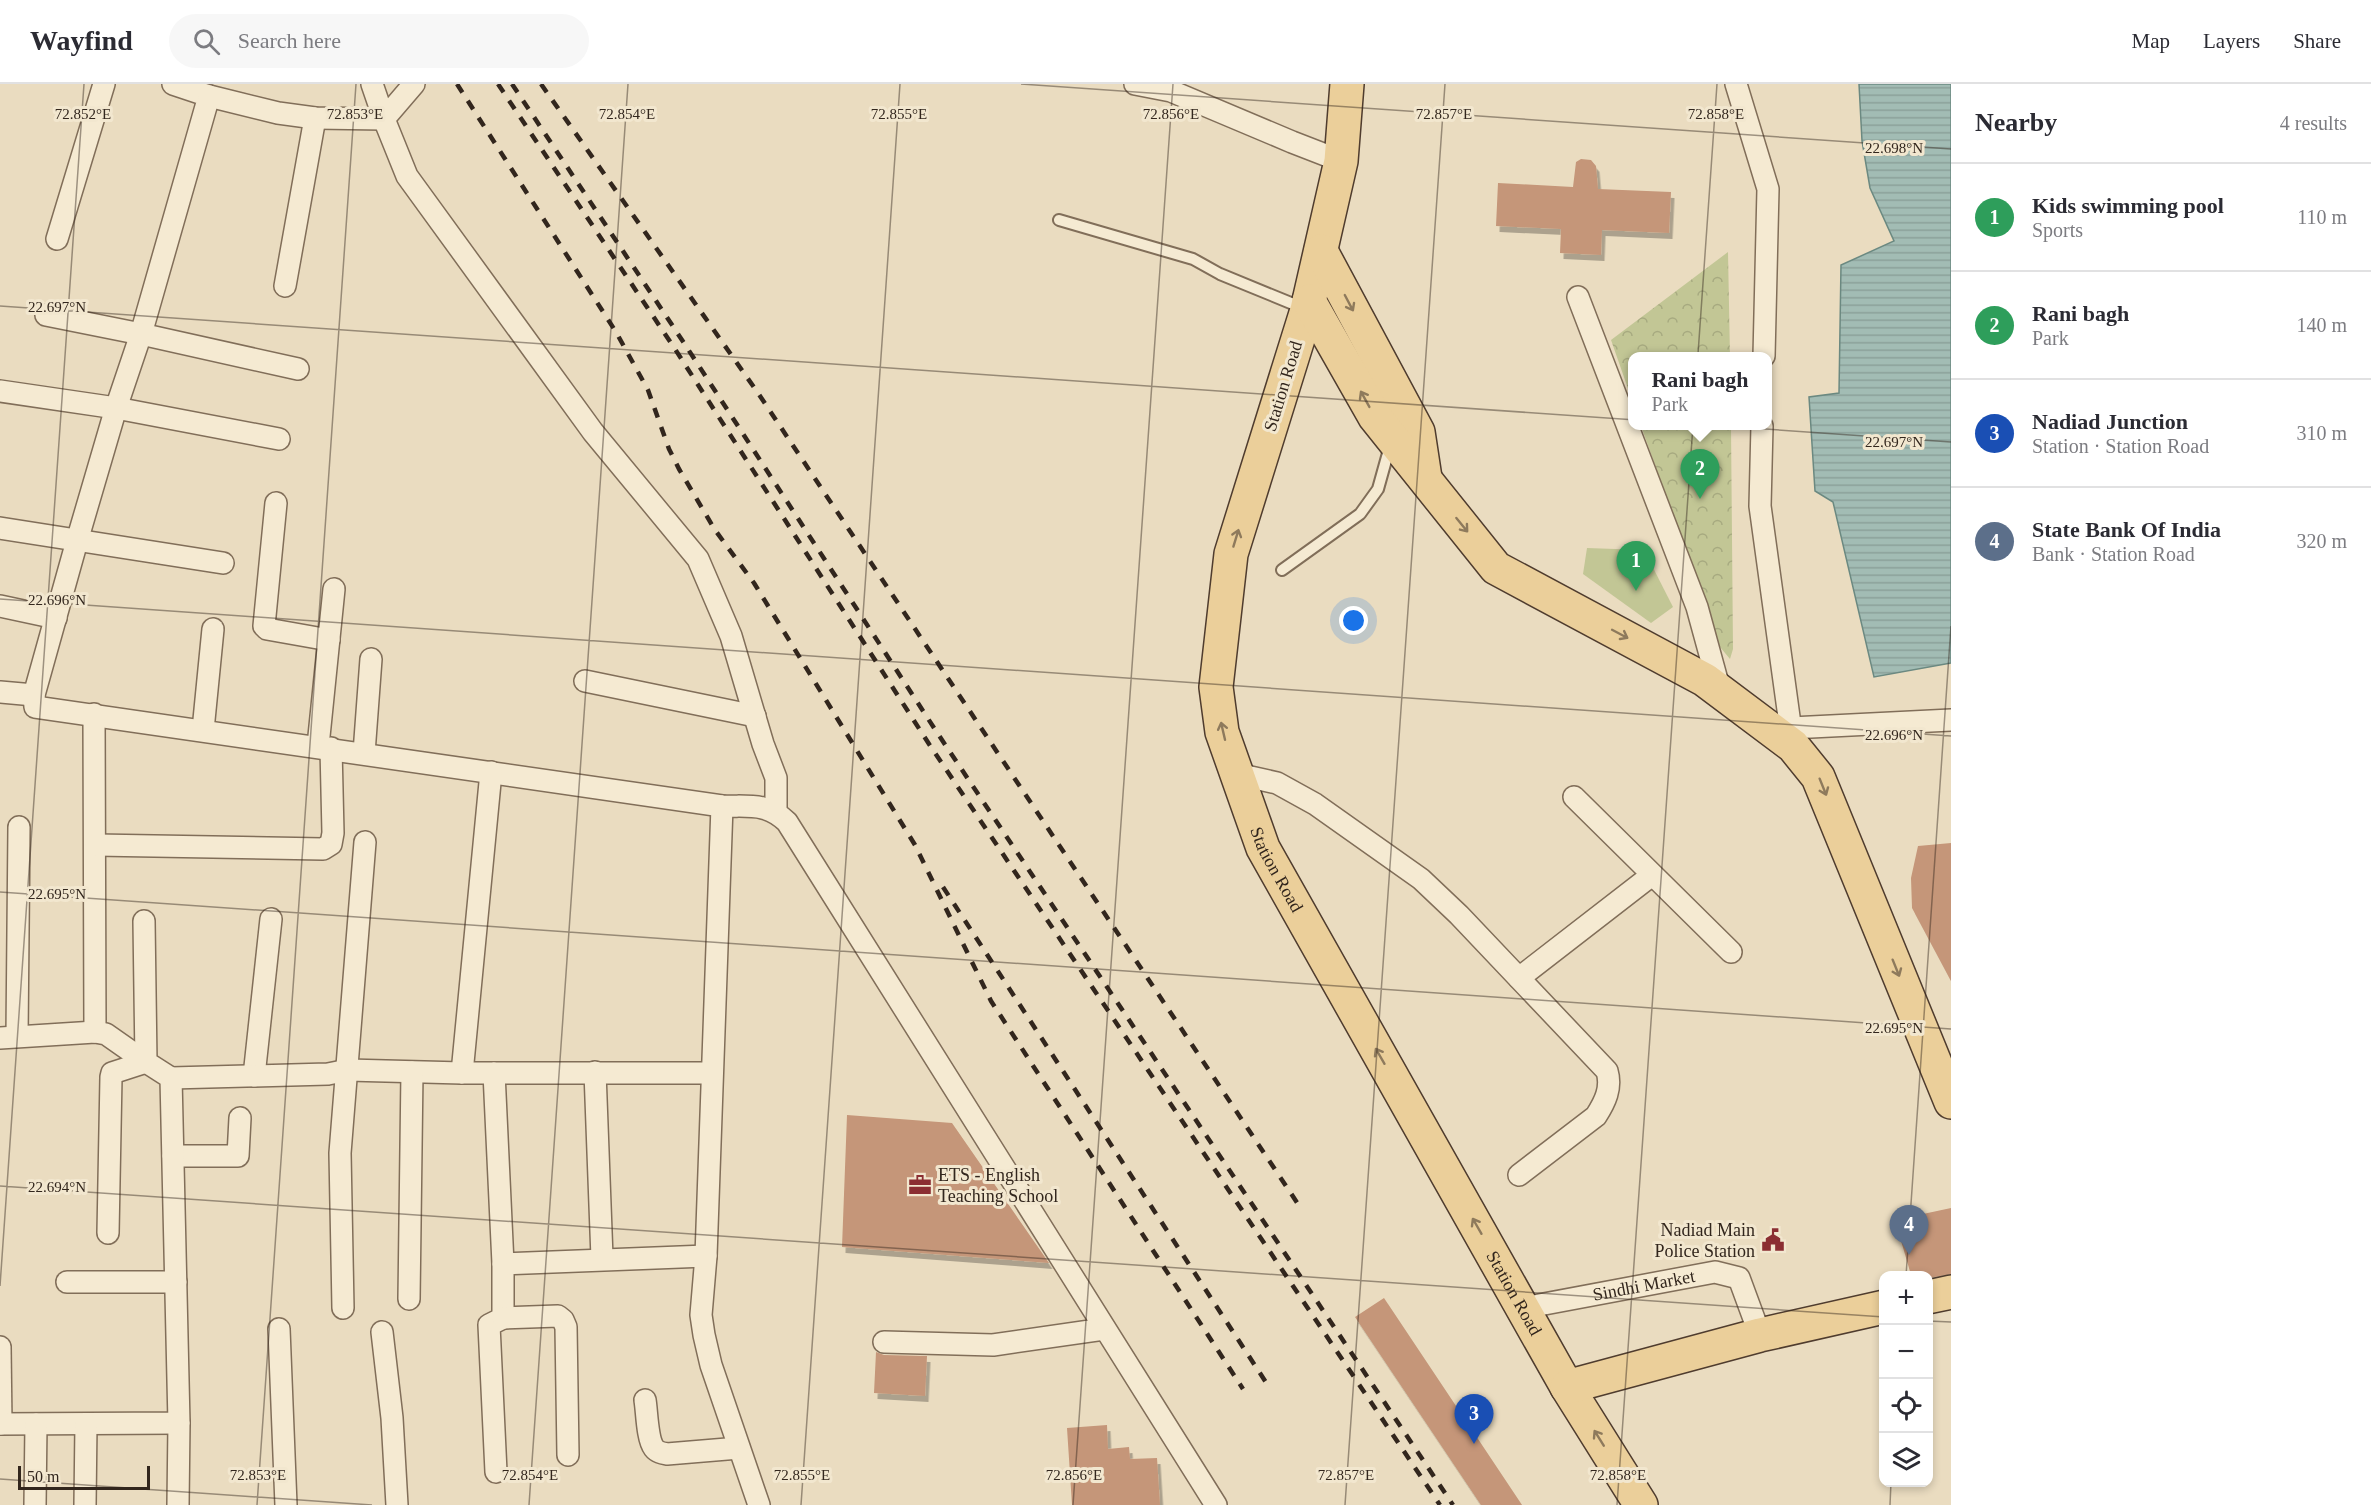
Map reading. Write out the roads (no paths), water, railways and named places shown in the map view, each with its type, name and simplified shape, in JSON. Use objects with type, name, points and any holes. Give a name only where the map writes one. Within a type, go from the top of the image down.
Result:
[{"type":"main road","name":"Station Road","points":[[1347,84],[1341,161],[1308,305],[1231,554],[1216,687],[1222,732],[1263,848],[1567,1387],[1641,1505]]},
{"type":"main road","points":[[1321,251],[1418,432],[1425,480]]},
{"type":"main road","points":[[1308,305],[1375,417],[1496,568],[1705,680],[1792,737],[1818,777],[1951,1102]]},
{"type":"main road","points":[[1933,1297],[1951,1292]]},
{"type":"main road","points":[[1567,1387],[1760,1335],[1879,1308]]},
{"type":"street","points":[[57,239],[104,84]]},
{"type":"street","points":[[172,84],[209,96],[278,113],[315,118],[384,119]]},
{"type":"street","points":[[372,84],[407,176],[413,185],[593,432],[698,559],[731,636],[776,778],[776,812]]},
{"type":"street","points":[[384,119],[414,84]]},
{"type":"street","points":[[1135,84],[1171,91],[1341,161]]},
{"type":"street","points":[[1736,84],[1768,189],[1764,352]]},
{"type":"street","points":[[209,96],[141,334],[76,542],[34,695],[34,707],[722,806],[766,807],[776,812],[787,822],[1216,1505]]},
{"type":"street","points":[[285,286],[315,118]]},
{"type":"street","points":[[1578,297],[1628,428]]},
{"type":"street","points":[[46,315],[298,369]]},
{"type":"street","points":[[0,391],[116,408],[279,440]]},
{"type":"street","points":[[1629,430],[1696,607],[1720,691]]},
{"type":"street","points":[[1762,430],[1760,506],[1792,737],[1951,720]]},
{"type":"street","points":[[276,503],[264,626],[267,629],[329,640]]},
{"type":"street","points":[[0,528],[76,542],[223,563]]},
{"type":"street","points":[[96,845],[323,849],[331,844],[333,833],[324,747],[334,589]]},
{"type":"street","points":[[0,606],[56,618]]},
{"type":"street","points":[[203,730],[213,629]]},
{"type":"street","points":[[364,753],[371,659]]},
{"type":"street","points":[[585,681],[755,716]]},
{"type":"street","points":[[0,692],[34,695]]},
{"type":"street","points":[[94,714],[95,1032]]},
{"type":"street","points":[[462,1073],[491,772]]},
{"type":"street","points":[[1237,774],[1277,783],[1315,804],[1421,879],[1459,915],[1608,1071],[1610,1080],[1604,1103],[1596,1116],[1519,1175]]},
{"type":"street","points":[[1574,798],[1731,952]]},
{"type":"street","points":[[722,806],[706,1256],[701,1315],[711,1365],[759,1505]]},
{"type":"street","points":[[18,826],[8,1037],[95,1032],[106,1034],[171,1078],[328,1074],[348,1070],[462,1073],[712,1073]]},
{"type":"street","points":[[343,1308],[340,1160],[365,842]]},
{"type":"street","points":[[1519,978],[1653,875]]},
{"type":"street","points":[[254,1076],[271,919]]},
{"type":"street","points":[[144,921],[146,1062]]},
{"type":"street","points":[[108,1233],[111,1077],[112,1073],[146,1062]]},
{"type":"street","points":[[410,1299],[412,1072]]},
{"type":"street","points":[[595,1072],[602,1258]]},
{"type":"street","points":[[494,1073],[502,1318]]},
{"type":"street","points":[[171,1078],[179,1423],[178,1505]]},
{"type":"street","points":[[173,1156],[238,1156],[240,1118]]},
{"type":"street","points":[[502,1264],[602,1258],[706,1256]]},
{"type":"street","name":"Sindhi Market","points":[[1523,1308],[1715,1272],[1739,1278],[1760,1335]]},
{"type":"street","points":[[67,1282],[176,1282]]},
{"type":"street","points":[[496,1472],[489,1325],[502,1318],[558,1316],[563,1320],[566,1327],[568,1455]]},
{"type":"street","points":[[279,1329],[286,1505]]},
{"type":"street","points":[[884,1342],[993,1345],[1104,1329]]},
{"type":"street","points":[[382,1332],[392,1418],[398,1505]]},
{"type":"street","points":[[0,1347],[1,1424],[179,1423]]},
{"type":"street","points":[[645,1400],[651,1440],[659,1452],[667,1454],[739,1448]]},
{"type":"street","points":[[35,1505],[36,1424]]},
{"type":"street","points":[[85,1505],[86,1424]]},
{"type":"lane","points":[[1059,220],[1194,259],[1220,274],[1308,305]]},
{"type":"lane","points":[[1282,570],[1360,514],[1378,489],[1392,438]]},
{"type":"water","points":[[1859,84],[1951,84],[1951,663],[1874,677],[1833,502],[1815,491],[1809,397],[1839,393],[1841,265],[1894,241],[1870,188],[1862,141]]},
{"type":"railway","points":[[457,84],[616,332],[648,390],[669,449],[715,530],[754,583],[915,845],[991,1001],[1243,1389]]},
{"type":"railway","points":[[498,84],[675,349],[929,744],[1440,1505]]},
{"type":"railway","points":[[512,84],[684,343],[938,734],[1453,1505]]},
{"type":"railway","points":[[541,84],[758,393],[1300,1207]]},
{"type":"railway","points":[[943,887],[1269,1387]]},
{"type":"place","name":"Rani bagh","points":[[1700,499]]},
{"type":"place","name":"Kids swimming pool","points":[[1636,591]]},
{"type":"place","name":"ETS - English Teaching School","points":[[920,1185]]},
{"type":"place","name":"Nadiad Main Police Station","points":[[1773,1240]]},
{"type":"place","name":"State Bank Of India","points":[[1909,1255]]},
{"type":"place","name":"Nadiad Junction","points":[[1474,1444]]}]
